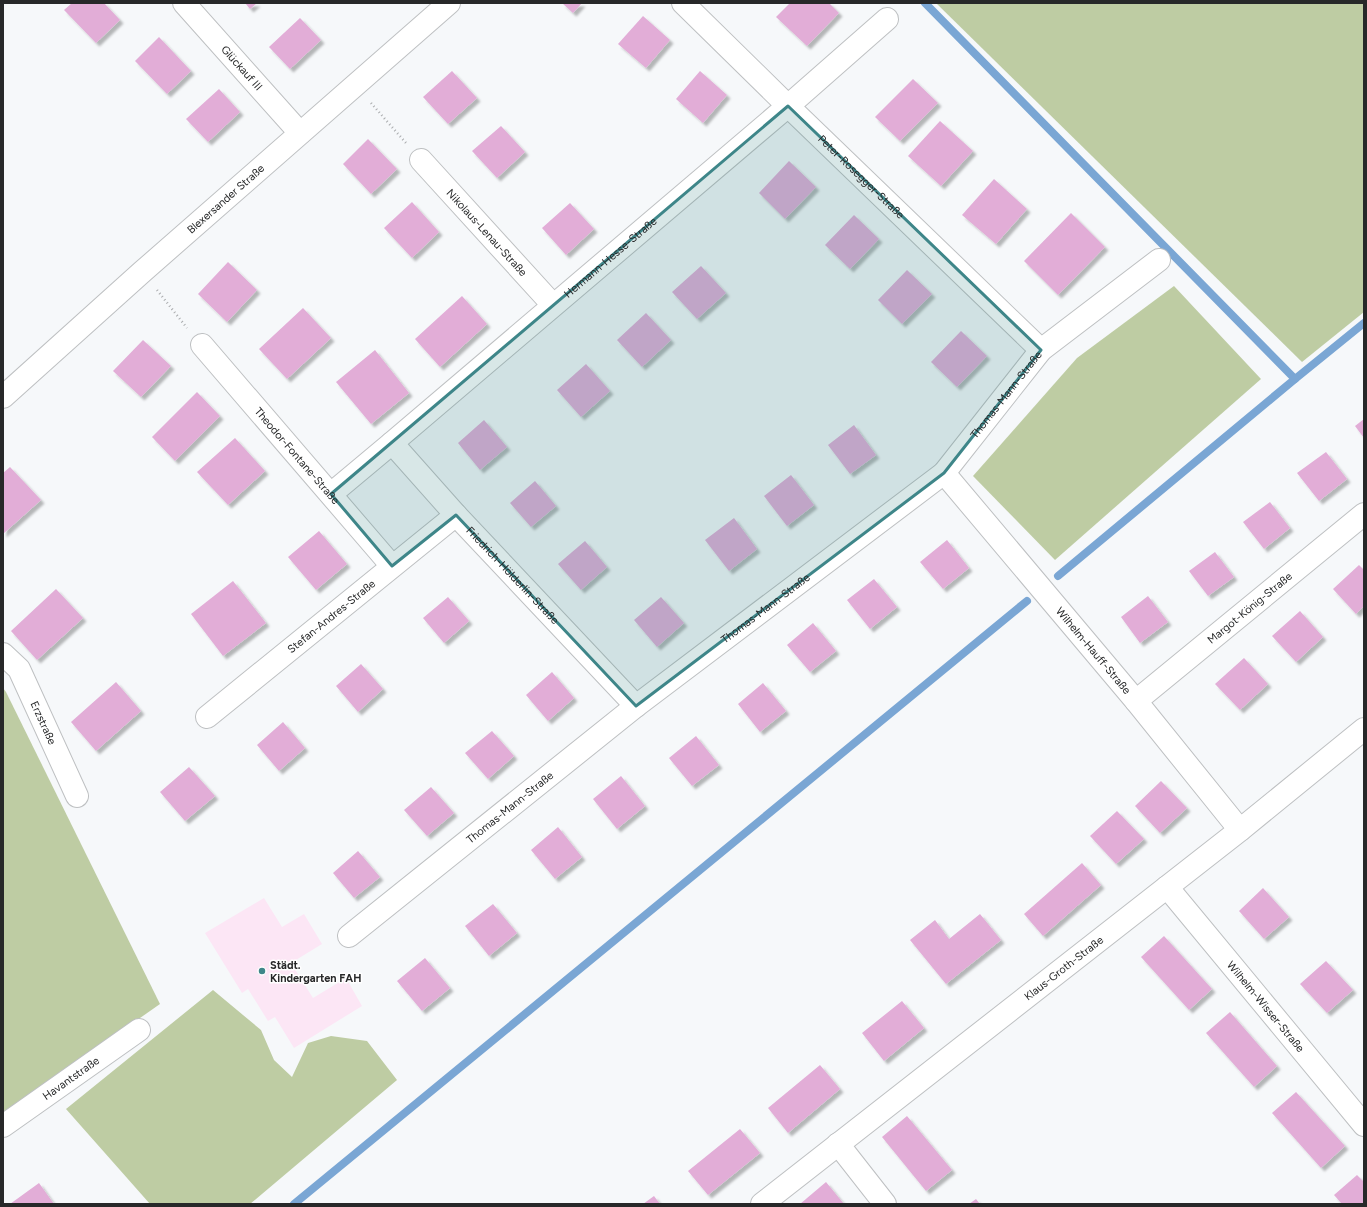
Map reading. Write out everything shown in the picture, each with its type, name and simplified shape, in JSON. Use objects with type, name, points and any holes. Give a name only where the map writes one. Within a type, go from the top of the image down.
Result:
[{"type":"street","name":"Glückauf III","points":[[184,3],[300,133]]},
{"type":"street","name":"Blexersander Straße","points":[[3,397],[142,272],[450,3]]},
{"type":"street","name":"Peter-Rosegger-Straße","points":[[683,3],[1041,350]]},
{"type":"street","name":"Hermann-Hesse-Straße","points":[[331,494],[788,106],[887,19]]},
{"type":"street","name":"Nikolaus-Lenau-Straße","points":[[421,160],[553,305]]},
{"type":"street","name":"Thomas-Mann-Straße","points":[[349,936],[636,706],[944,473],[1041,350],[1160,260]]},
{"type":"street","name":"Theodor-Fontane-Straße","points":[[202,345],[392,566]]},
{"type":"street","name":"Friedrich-Hölderlin-Straße","points":[[392,443],[456,515],[636,706]]},
{"type":"street","name":"Wilhelm-Hauff-Straße","points":[[944,473],[1136,701],[1240,830]]},
{"type":"street","name":"Margot-König-Straße","points":[[1136,701],[1364,514]]},
{"type":"street","name":"Stefan-Andres-Straße","points":[[207,717],[456,515]]},
{"type":"street","name":"Erzstraße","points":[[3,654],[19,669],[76,796]]},
{"type":"street","name":"Klaus-Groth-Straße","points":[[762,1204],[1240,830],[1364,729]]},
{"type":"street","name":"Wilhelm-Wisser-Straße","points":[[1167,887],[1364,1125]]},
{"type":"street","name":"Havantstraße","points":[[3,1126],[139,1030]]},
{"type":"street","points":[[838,1144],[885,1204]]},
{"type":"path","points":[[356,86],[421,160]]},
{"type":"path","points":[[142,272],[202,345]]},
{"type":"highlighted area","points":[[788,106],[1041,350],[944,473],[636,706],[456,515],[392,566],[331,494]]},
{"type":"shaded area","name":"Städt. Kindergarten FAH","points":[[264,898],[282,927],[304,914],[322,944],[291,963],[313,998],[346,978],[362,1006],[294,1048],[275,1017],[268,1021],[248,989],[242,993],[205,933]]},
{"type":"green space","points":[[936,3],[1364,3],[1364,312],[1302,362]]},
{"type":"green space","points":[[1174,286],[1261,379],[1055,560],[973,476],[1077,358]]},
{"type":"green space","points":[[3,688],[160,1004],[3,1114]]},
{"type":"green space","points":[[213,990],[261,1030],[274,1060],[292,1077],[308,1043],[331,1036],[367,1041],[397,1080],[250,1204],[150,1204],[66,1109]]},
{"type":"building","points":[[72,3],[104,3],[120,20],[96,43],[64,10]]},
{"type":"building","points":[[245,3],[257,3],[250,9]]},
{"type":"building","points":[[562,3],[582,3],[573,13]]},
{"type":"building","points":[[790,3],[829,3],[839,13],[807,46],[776,17]]},
{"type":"building","points":[[643,16],[670,40],[646,68],[618,44]]},
{"type":"building","points":[[300,18],[321,40],[290,69],[269,47]]},
{"type":"building","points":[[159,37],[191,71],[167,94],[135,61]]},
{"type":"building","points":[[452,71],[477,98],[448,124],[423,97]]},
{"type":"building","points":[[700,71],[727,95],[703,123],[676,99]]},
{"type":"building","points":[[913,79],[938,103],[900,141],[875,117]]},
{"type":"building","points":[[219,89],[240,112],[208,142],[186,119]]},
{"type":"building","points":[[940,121],[973,151],[941,186],[908,156]]},
{"type":"building","points":[[501,126],[525,152],[497,178],[472,151]]},
{"type":"building","points":[[368,139],[397,169],[371,194],[343,164]]},
{"type":"building","points":[[789,161],[816,187],[785,219],[759,193]]},
{"type":"building","points":[[994,179],[1027,209],[996,244],[962,215]]},
{"type":"building","points":[[412,202],[439,232],[412,258],[384,228]]},
{"type":"building","points":[[570,203],[594,229],[566,255],[542,228]]},
{"type":"building","points":[[1071,213],[1105,247],[1058,295],[1024,261]]},
{"type":"building","points":[[854,215],[879,239],[850,269],[825,245]]},
{"type":"building","points":[[228,262],[257,290],[227,322],[198,294]]},
{"type":"building","points":[[701,266],[726,293],[697,319],[672,292]]},
{"type":"building","points":[[907,270],[932,294],[902,324],[878,300]]},
{"type":"building","points":[[462,296],[487,324],[440,367],[415,339]]},
{"type":"building","points":[[303,308],[331,338],[287,379],[259,349]]},
{"type":"building","points":[[646,313],[671,340],[642,367],[617,340]]},
{"type":"building","points":[[961,331],[987,356],[957,387],[931,362]]},
{"type":"building","points":[[143,340],[171,366],[141,397],[113,371]]},
{"type":"building","points":[[375,350],[409,393],[371,424],[336,382]]},
{"type":"building","points":[[586,364],[610,391],[581,417],[557,390]]},
{"type":"building","points":[[197,392],[220,416],[175,461],[152,437]]},
{"type":"building","points":[[1364,419],[1364,438],[1355,426]]},
{"type":"building","points":[[484,420],[507,447],[480,470],[458,443]]},
{"type":"building","points":[[854,425],[876,455],[850,474],[828,445]]},
{"type":"building","points":[[235,438],[265,471],[228,505],[197,472]]},
{"type":"building","points":[[1326,452],[1347,479],[1319,501],[1297,473]]},
{"type":"building","points":[[10,467],[41,500],[3,534],[3,473]]},
{"type":"building","points":[[791,475],[814,505],[787,526],[764,496]]},
{"type":"building","points":[[535,481],[556,506],[531,527],[510,503]]},
{"type":"building","points":[[1270,502],[1290,528],[1264,549],[1243,522]]},
{"type":"building","points":[[734,518],[757,549],[729,571],[705,540]]},
{"type":"building","points":[[319,531],[347,564],[316,590],[288,557]]},
{"type":"building","points":[[947,540],[969,568],[943,589],[920,562]]},
{"type":"building","points":[[585,541],[607,567],[581,590],[558,564]]},
{"type":"building","points":[[1215,552],[1234,577],[1208,596],[1189,571]]},
{"type":"building","points":[[1359,565],[1364,570],[1364,606],[1356,614],[1333,589]]},
{"type":"building","points":[[874,579],[897,607],[870,629],[847,600]]},
{"type":"building","points":[[233,581],[266,623],[223,656],[191,614]]},
{"type":"building","points":[[56,589],[83,618],[37,660],[11,631]]},
{"type":"building","points":[[1148,596],[1168,622],[1140,643],[1121,617]]},
{"type":"building","points":[[448,597],[469,621],[444,643],[423,618]]},
{"type":"building","points":[[661,597],[684,623],[657,647],[634,620]]},
{"type":"building","points":[[1300,611],[1323,637],[1296,662],[1272,636]]},
{"type":"building","points":[[813,623],[836,651],[810,672],[787,645]]},
{"type":"building","points":[[1244,658],[1268,684],[1240,710],[1215,684]]},
{"type":"building","points":[[361,664],[383,689],[358,712],[336,686]]},
{"type":"building","points":[[552,672],[574,698],[548,721],[526,695]]},
{"type":"building","points":[[116,682],[141,711],[96,751],[71,722]]},
{"type":"building","points":[[763,683],[786,711],[760,732],[738,704]]},
{"type":"building","points":[[283,722],[305,748],[279,771],[257,745]]},
{"type":"building","points":[[492,731],[514,756],[488,779],[465,753]]},
{"type":"building","points":[[696,736],[719,765],[692,786],[669,758]]},
{"type":"building","points":[[189,767],[215,796],[185,821],[160,792]]},
{"type":"building","points":[[621,776],[645,806],[617,829],[593,799]]},
{"type":"building","points":[[1161,781],[1187,808],[1160,833],[1135,806]]},
{"type":"building","points":[[431,787],[454,813],[427,836],[404,810]]},
{"type":"building","points":[[1117,811],[1144,839],[1116,864],[1090,836]]},
{"type":"building","points":[[558,827],[582,857],[555,879],[531,850]]},
{"type":"building","points":[[358,851],[380,877],[354,898],[333,873]]},
{"type":"building","points":[[1082,863],[1101,885],[1043,936],[1024,914]]},
{"type":"building","points":[[1263,888],[1289,917],[1264,939],[1239,911]]},
{"type":"building","points":[[493,904],[517,933],[489,956],[465,926]]},
{"type":"building","points":[[980,914],[1001,940],[946,984],[910,940],[935,920],[949,939]]},
{"type":"building","points":[[1164,936],[1212,989],[1189,1010],[1141,957]]},
{"type":"building","points":[[425,958],[450,988],[422,1011],[397,981]]},
{"type":"building","points":[[1326,961],[1353,990],[1327,1013],[1300,984]]},
{"type":"building","points":[[902,1001],[924,1028],[884,1061],[862,1033]]},
{"type":"building","points":[[1230,1012],[1277,1066],[1254,1087],[1206,1033]]},
{"type":"building","points":[[820,1065],[840,1089],[788,1133],[768,1108]]},
{"type":"building","points":[[1296,1092],[1345,1146],[1321,1168],[1272,1113]]},
{"type":"building","points":[[907,1116],[952,1170],[926,1191],[882,1137]]},
{"type":"building","points":[[740,1129],[760,1153],[708,1195],[688,1171]]},
{"type":"building","points":[[1357,1175],[1364,1182],[1364,1204],[1342,1204],[1334,1195]]},
{"type":"building","points":[[826,1182],[844,1204],[800,1204]]},
{"type":"building","points":[[39,1183],[54,1204],[10,1204]]},
{"type":"building","points":[[654,1196],[660,1204],[643,1204]]},
{"type":"building","points":[[976,1199],[980,1204],[969,1204]]},
{"type":"waterway","points":[[925,3],[1295,379],[1364,323]]},
{"type":"waterway","points":[[1058,576],[1295,379]]},
{"type":"waterway","points":[[294,1204],[1027,601]]},
{"type":"place","name":"Städt. Kindergarten FAH","points":[[262,971]]}]
